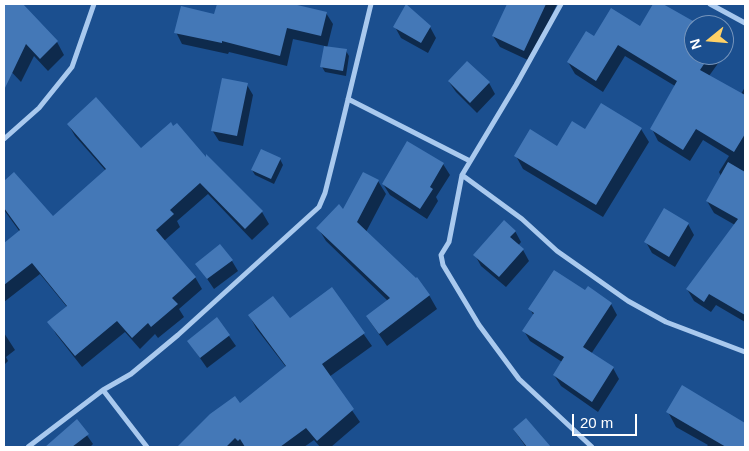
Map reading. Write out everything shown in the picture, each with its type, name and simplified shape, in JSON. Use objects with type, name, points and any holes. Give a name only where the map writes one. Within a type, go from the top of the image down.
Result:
[{"type":"street","points":[[4,139],[39,108],[72,67],[94,4]]},
{"type":"street","points":[[28,447],[104,390],[131,374],[178,335],[320,207],[371,4]]},
{"type":"street","points":[[560,4],[516,85],[462,175],[448,242],[441,255],[443,265],[479,325],[519,380],[592,447]]},
{"type":"street","points":[[710,4],[745,23]]},
{"type":"street","points":[[348,99],[470,161]]},
{"type":"street","points":[[462,175],[522,219],[557,251],[628,301],[666,322],[745,352]]},
{"type":"street","points":[[104,390],[147,447]]},
{"type":"building","points":[[4,4],[23,4],[58,41],[40,59],[26,44],[4,90]]},
{"type":"building","points":[[217,4],[293,4],[327,12],[321,36],[287,28],[280,56],[222,41],[222,43],[174,33],[181,6],[214,14]]},
{"type":"building","points":[[406,4],[431,26],[421,43],[393,27]]},
{"type":"building","points":[[507,4],[546,4],[524,51],[492,36]]},
{"type":"building","points":[[653,4],[663,4],[684,16],[684,65],[703,65],[700,70],[745,95],[745,134],[734,152],[696,129],[683,150],[650,129],[677,81],[618,45],[596,81],[567,62],[586,31],[594,36],[611,8],[640,26]]},
{"type":"building","points":[[324,46],[347,49],[343,71],[320,67]]},
{"type":"building","points":[[467,61],[490,82],[470,103],[448,81]]},
{"type":"building","points":[[222,78],[248,83],[237,136],[211,131]]},
{"type":"building","points":[[96,97],[141,148],[171,122],[173,126],[177,123],[206,157],[206,154],[263,211],[245,229],[200,183],[170,210],[174,214],[156,230],[196,277],[172,298],[178,304],[151,327],[148,323],[132,338],[117,321],[75,356],[47,322],[67,306],[32,263],[4,285],[4,243],[20,230],[4,208],[4,181],[14,172],[53,216],[106,169],[67,124]]},
{"type":"building","points":[[601,103],[642,128],[596,205],[514,156],[530,129],[557,146],[572,121],[585,129]]},
{"type":"building","points":[[407,141],[444,163],[430,187],[433,189],[420,209],[382,184]]},
{"type":"building","points":[[261,149],[281,158],[271,179],[251,170]]},
{"type":"building","points":[[728,162],[745,172],[745,315],[709,294],[704,302],[686,289],[738,219],[706,201]]},
{"type":"building","points":[[363,172],[379,180],[357,222],[417,277],[430,295],[379,334],[366,316],[390,298],[316,228],[339,204],[343,209]]},
{"type":"building","points":[[664,208],[689,223],[669,257],[644,242]]},
{"type":"building","points":[[504,220],[516,231],[510,237],[524,249],[499,277],[473,255]]},
{"type":"building","points":[[220,244],[233,260],[207,279],[195,264]]},
{"type":"building","points":[[554,270],[585,290],[588,286],[612,303],[583,347],[614,367],[592,402],[553,375],[564,357],[522,331],[534,313],[528,309]]},
{"type":"building","points":[[332,287],[365,333],[322,364],[354,409],[317,441],[306,428],[280,447],[245,447],[240,439],[238,441],[235,438],[226,447],[177,447],[210,414],[235,396],[240,403],[286,366],[248,315],[273,296],[290,318]]},
{"type":"building","points":[[217,317],[230,335],[200,358],[187,341]]},
{"type":"building","points":[[682,385],[745,423],[745,447],[726,447],[666,412]]},
{"type":"building","points":[[526,418],[551,447],[527,447],[513,429]]},
{"type":"building","points":[[77,419],[89,434],[72,447],[45,447]]}]
